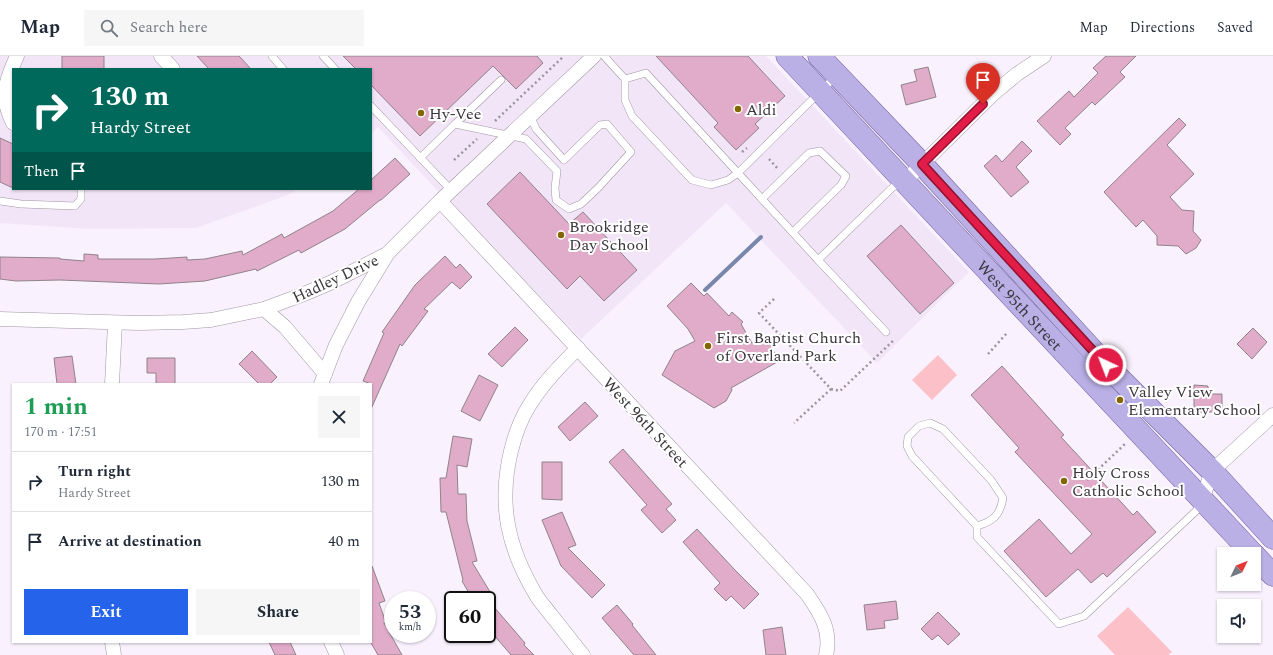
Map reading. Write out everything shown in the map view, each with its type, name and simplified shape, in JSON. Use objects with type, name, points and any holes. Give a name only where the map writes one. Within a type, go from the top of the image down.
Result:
[{"type":"main road","name":"West 95th Street","points":[[787,56],[1247,547]]},
{"type":"main road","name":"West 95th Street","points":[[819,56],[922,164],[1106,365],[1212,471],[1273,538]]},
{"type":"main road","name":"West 95th Street","points":[[1261,561],[1273,574]]},
{"type":"street","points":[[12,121],[3,106],[1,99],[5,83],[17,56]]},
{"type":"street","points":[[161,56],[172,68]]},
{"type":"street","name":"Hadley Drive","points":[[0,319],[115,323],[212,320],[264,309],[330,283],[387,254],[451,190],[594,56]]},
{"type":"street","points":[[904,182],[994,94],[1017,74],[1044,56]]},
{"type":"street","name":"West 96th Street","points":[[440,201],[807,594],[821,614],[827,630],[828,649],[826,655]]},
{"type":"street","points":[[323,379],[336,345],[355,308],[387,254]]},
{"type":"street","points":[[264,309],[285,327],[323,379]]},
{"type":"street","points":[[112,383],[115,323]]},
{"type":"street","points":[[578,348],[544,384],[528,407],[521,421],[515,436],[507,466],[505,498],[508,528],[518,562],[537,597],[583,655]]},
{"type":"street","points":[[1202,500],[1212,471],[1273,415]]},
{"type":"street","points":[[112,643],[114,655]]},
{"type":"street","points":[[331,643],[337,655]]},
{"type":"lane","points":[[272,56],[282,68]]},
{"type":"lane","points":[[323,56],[334,68]]},
{"type":"lane","points":[[604,56],[625,79],[625,100],[632,116],[692,180],[712,185],[728,180],[738,173],[837,75]]},
{"type":"lane","points":[[625,79],[646,73],[886,332]]},
{"type":"lane","points":[[420,158],[501,80]]},
{"type":"lane","points":[[372,107],[451,190]]},
{"type":"lane","points":[[455,124],[526,139],[557,171],[554,188],[556,200],[569,209],[581,204],[632,152],[607,124],[600,125],[564,160],[536,129],[530,115]]},
{"type":"lane","points":[[762,199],[809,152],[820,151],[846,176],[841,185],[793,232]]},
{"type":"lane","points":[[818,260],[893,188],[904,182]]},
{"type":"lane","points":[[0,201],[21,204],[75,206],[81,199],[81,190]]},
{"type":"lane","points":[[977,526],[988,522],[1000,510],[1003,498],[991,480],[943,429],[930,423],[919,426],[908,437],[907,446],[912,456],[977,526],[977,537],[1059,624],[1084,616],[1196,511],[1202,500]]},
{"type":"path","points":[[495,121],[564,56]]},
{"type":"path","points":[[454,160],[479,137]]},
{"type":"path","points":[[769,159],[779,170]]},
{"type":"path","points":[[774,299],[759,313],[831,389],[840,391],[895,339]]},
{"type":"path","points":[[988,354],[1008,333]]},
{"type":"path","points":[[794,423],[831,389]]},
{"type":"path","points":[[1087,480],[1129,440]]},
{"type":"shaded area","points":[[0,56],[766,56],[969,272],[877,363],[726,203],[581,339],[378,127],[372,133],[372,68],[12,68],[12,190],[296,190],[288,195],[196,228],[90,229],[0,223]]},
{"type":"shaded area","points":[[938,355],[957,375],[932,400],[912,380]]},
{"type":"shaded area","points":[[1128,607],[1172,652],[1168,655],[1115,655],[1097,636]]},
{"type":"building","points":[[62,56],[104,56],[104,68],[62,68]]},
{"type":"building","points":[[197,56],[239,56],[250,68],[208,68]]},
{"type":"building","name":"Hy-Vee","points":[[343,56],[537,56],[543,63],[516,89],[493,66],[420,136],[372,86],[372,68],[355,68]]},
{"type":"building","name":"Aldi","points":[[656,56],[748,56],[785,96],[755,124],[759,128],[736,150],[714,127],[718,123]]},
{"type":"building","points":[[1106,56],[1136,56],[1120,72],[1125,77],[1095,105],[1092,102],[1065,128],[1071,134],[1060,145],[1037,121],[1069,91],[1074,97],[1098,73],[1093,68]]},
{"type":"building","points":[[928,67],[936,97],[906,105],[901,85],[917,81],[914,70]]},
{"type":"building","points":[[1179,118],[1186,125],[1167,145],[1194,174],[1170,197],[1182,210],[1194,211],[1193,231],[1201,240],[1196,248],[1186,254],[1178,246],[1157,245],[1157,236],[1143,220],[1136,227],[1104,192]]},
{"type":"building","points":[[0,138],[12,144],[12,188],[0,182]]},
{"type":"building","points":[[1022,141],[1032,151],[1016,167],[1029,182],[1011,197],[984,166],[996,155],[1002,162]]},
{"type":"building","points":[[395,158],[410,174],[345,229],[301,253],[299,250],[257,271],[256,269],[205,281],[159,284],[60,280],[16,281],[0,279],[0,257],[60,258],[84,261],[84,254],[98,255],[98,259],[155,259],[187,257],[187,260],[205,259],[242,251],[243,255],[282,234],[284,238],[333,211],[358,190],[372,190],[372,179]]},
{"type":"building","name":"Brookridge Day School","points":[[520,172],[569,224],[583,212],[637,270],[604,301],[580,276],[567,289],[487,204]]},
{"type":"building","points":[[901,225],[954,283],[920,314],[867,256]]},
{"type":"building","points":[[445,256],[456,268],[460,264],[472,277],[460,289],[452,282],[424,309],[428,311],[402,346],[400,344],[372,407],[372,383],[363,381],[384,333],[382,332],[415,285]]},
{"type":"building","name":"First Baptist Church of Overland Park","points":[[691,283],[704,296],[707,293],[729,316],[732,312],[743,322],[741,324],[752,343],[765,336],[779,361],[731,388],[732,390],[726,401],[714,408],[662,375],[675,351],[695,341],[688,329],[667,306]]},
{"type":"building","points":[[515,327],[528,340],[502,367],[488,354]]},
{"type":"building","points":[[1253,328],[1267,342],[1252,359],[1237,344]]},
{"type":"building","points":[[252,351],[277,377],[271,383],[258,383],[239,364]]},
{"type":"building","points":[[72,356],[76,383],[57,383],[54,358]]},
{"type":"building","points":[[147,358],[175,358],[175,383],[156,383],[156,373],[147,373]]},
{"type":"building","name":"Holy Cross Catholic School","points":[[1002,366],[1064,435],[1061,437],[1133,515],[1137,511],[1156,532],[1107,577],[1103,573],[1091,583],[1078,569],[1046,597],[1004,551],[1039,519],[1071,554],[1092,534],[1015,452],[1019,448],[971,395]]},
{"type":"building","points":[[479,375],[498,385],[480,421],[461,411]]},
{"type":"building","points":[[1194,385],[1208,386],[1208,394],[1222,394],[1222,412],[1194,412]]},
{"type":"building","points":[[585,402],[598,416],[570,441],[558,427]]},
{"type":"building","points":[[453,436],[472,439],[467,467],[457,465],[458,494],[466,494],[467,521],[477,561],[472,562],[490,591],[468,591],[462,581],[463,580],[446,512],[441,512],[440,478],[446,478]]},
{"type":"building","points":[[623,449],[672,504],[666,509],[676,520],[662,533],[641,510],[647,505],[609,462]]},
{"type":"building","points":[[542,462],[562,462],[562,500],[542,499]]},
{"type":"building","points":[[562,512],[576,545],[568,548],[605,585],[592,598],[561,566],[542,520]]},
{"type":"building","points":[[697,529],[759,594],[744,609],[731,596],[726,601],[714,589],[720,583],[683,542]]},
{"type":"building","points":[[372,566],[384,598],[384,601],[379,603],[384,617],[384,643],[395,643],[402,655],[378,655],[371,643]]},
{"type":"building","points":[[896,601],[898,619],[884,621],[885,628],[867,630],[864,605]]},
{"type":"building","points":[[617,605],[656,655],[634,655],[602,618]]},
{"type":"building","points":[[496,609],[525,643],[524,645],[534,655],[511,655],[496,638]]},
{"type":"building","points":[[938,612],[960,634],[948,645],[938,635],[932,640],[921,629]]},
{"type":"building","points":[[782,627],[786,655],[766,655],[763,630]]},
{"type":"building","points":[[269,643],[290,643],[296,655],[275,655]]},
{"type":"waterway","points":[[705,290],[761,237]]},
{"type":"place","name":"Aldi","points":[[738,109]]},
{"type":"place","name":"Hy-Vee","points":[[421,113]]},
{"type":"place","name":"Brookridge Day School","points":[[561,235]]},
{"type":"place","name":"First Baptist Church of Overland Park","points":[[708,346]]},
{"type":"place","name":"Valley View Elementary School","points":[[1120,400]]},
{"type":"place","name":"Holy Cross Catholic School","points":[[1064,481]]},
{"type":"route","points":[[983,104],[922,164],[1106,365]]}]
